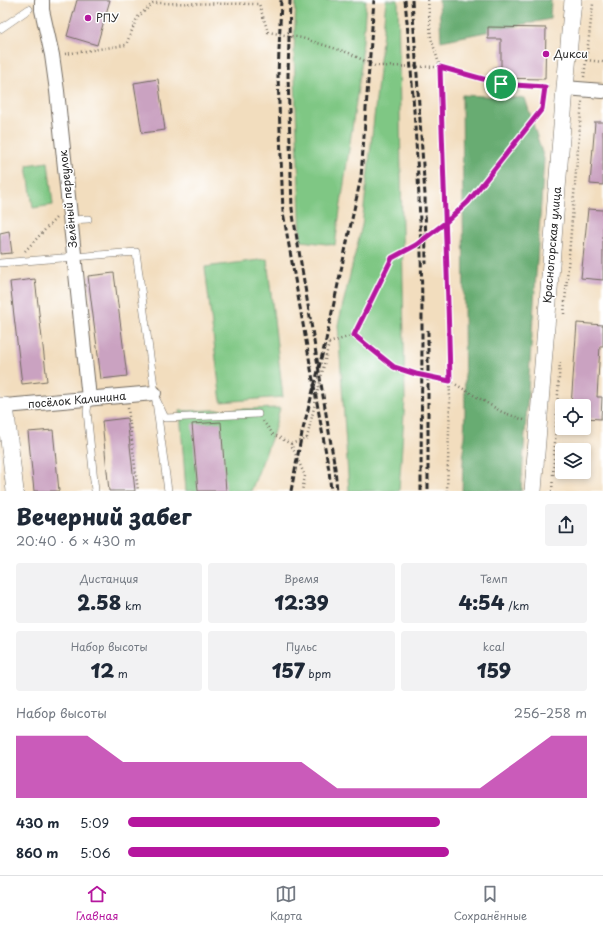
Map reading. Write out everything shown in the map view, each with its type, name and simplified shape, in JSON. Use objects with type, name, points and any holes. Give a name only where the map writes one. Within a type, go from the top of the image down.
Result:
[{"type":"street","name":"Зелёный переулок","points":[[42,0],[42,10],[52,55],[89,398]]},
{"type":"street","name":"Красногорская улица","points":[[533,491],[561,88],[573,0]]},
{"type":"street","points":[[561,88],[603,91]]},
{"type":"street","name":"посёлок Калинина","points":[[2,406],[154,393]]},
{"type":"street","points":[[2,406],[15,491]]},
{"type":"lane","points":[[0,29],[29,9]]},
{"type":"lane","points":[[71,220],[88,219]]},
{"type":"lane","points":[[0,263],[136,252],[168,491]]},
{"type":"lane","points":[[154,393],[165,418],[258,414]]},
{"type":"lane","points":[[89,398],[88,411],[95,491]]},
{"type":"path","points":[[428,0],[431,38],[440,67],[450,381],[447,491]]},
{"type":"path","points":[[52,55],[126,45],[137,18],[153,2],[258,4],[268,32],[309,40],[349,53],[375,66],[440,67],[501,84],[561,88]]},
{"type":"path","points":[[563,317],[583,89],[593,4]]},
{"type":"path","points":[[586,60],[603,62]]},
{"type":"path","points":[[291,444],[307,438],[330,344],[354,335],[392,258],[416,245],[445,223],[468,202],[542,109],[545,87]]},
{"type":"path","points":[[15,262],[69,204]]},
{"type":"path","points":[[354,335],[394,367],[416,374],[450,381],[502,412],[538,426],[555,429]]},
{"type":"path","points":[[558,399],[560,356]]},
{"type":"path","points":[[127,395],[138,491]]},
{"type":"path","points":[[258,414],[273,434],[291,444],[305,476],[302,491]]},
{"type":"path","points":[[552,491],[556,435]]},
{"type":"green space","points":[[296,0],[366,0],[361,67],[335,245],[301,241],[294,52]]},
{"type":"green space","points":[[386,0],[398,0],[405,399],[399,491],[349,491],[338,325],[362,225]]},
{"type":"green space","points":[[439,0],[551,0],[550,19],[441,41]]},
{"type":"green space","points":[[462,95],[525,98],[544,159],[521,491],[462,491],[465,412]]},
{"type":"green space","points":[[48,162],[53,205],[33,208],[27,165]]},
{"type":"green space","points":[[267,259],[283,397],[221,402],[205,267]]},
{"type":"green space","points":[[280,408],[273,434],[251,491],[186,491],[180,411]]},
{"type":"building","name":"РПУ","points":[[77,0],[110,0],[97,45],[67,36]]},
{"type":"building","points":[[488,27],[546,28],[545,79],[495,78],[495,67],[501,67],[501,39],[488,39]]},
{"type":"building","points":[[158,79],[165,130],[142,133],[134,83]]},
{"type":"building","points":[[595,122],[603,122],[603,185],[590,184]]},
{"type":"building","points":[[588,209],[603,210],[603,280],[581,278]]},
{"type":"building","points":[[9,231],[12,253],[0,254],[0,233]]},
{"type":"building","points":[[114,273],[127,376],[101,379],[88,276]]},
{"type":"building","points":[[35,279],[47,381],[22,384],[10,282]]},
{"type":"building","points":[[577,323],[603,325],[603,346],[600,346],[597,397],[602,397],[601,419],[591,418],[591,399],[572,399]]},
{"type":"building","points":[[127,418],[135,491],[109,491],[102,421]]},
{"type":"building","points":[[221,422],[226,491],[198,491],[192,424]]},
{"type":"building","points":[[53,430],[59,491],[34,491],[28,432]]},
{"type":"railway","points":[[281,0],[278,76],[283,212],[329,470],[331,491]]},
{"type":"railway","points":[[290,0],[288,76],[292,209],[335,468],[337,491]]},
{"type":"railway","points":[[291,491],[302,433],[326,340],[361,177],[374,0]]},
{"type":"railway","points":[[405,0],[415,122],[421,245],[421,491]]},
{"type":"railway","points":[[412,0],[425,195],[426,264]]},
{"type":"railway","points":[[428,330],[428,491]]},
{"type":"place","name":"РПУ","points":[[88,18]]},
{"type":"place","name":"Дикси","points":[[546,54]]},
{"type":"route","points":[[501,84],[440,67],[445,223],[447,260],[450,381],[416,374],[394,367],[354,335],[392,258],[416,245],[445,223],[468,202],[542,109],[545,87],[501,84]]}]
